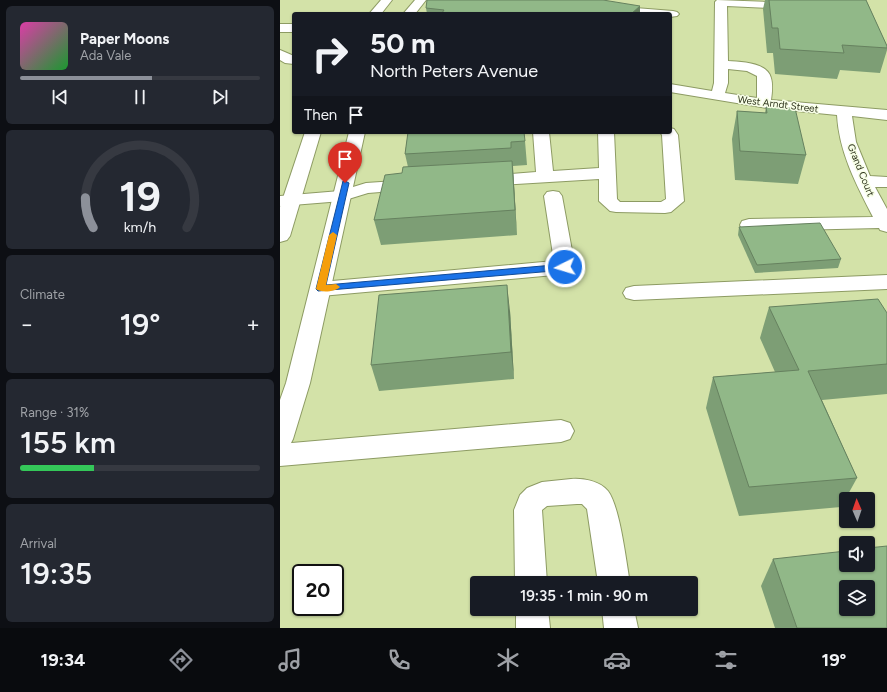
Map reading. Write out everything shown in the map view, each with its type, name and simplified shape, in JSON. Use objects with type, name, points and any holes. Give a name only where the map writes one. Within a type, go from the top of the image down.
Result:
[{"type":"main road","points":[[377,12],[387,0]]},
{"type":"main road","points":[[411,12],[421,0]]},
{"type":"main road","points":[[717,96],[721,83],[721,2],[807,7]]},
{"type":"main road","points":[[595,8],[647,12]]},
{"type":"main road","points":[[280,28],[292,28]]},
{"type":"main road","points":[[280,54],[292,60]]},
{"type":"main road","points":[[721,64],[750,67],[763,74],[765,80],[764,103]]},
{"type":"main road","name":"West Arndt Street","points":[[672,88],[764,103],[887,115]]},
{"type":"main road","name":"Grand Court","points":[[844,112],[849,139],[864,181],[886,224]]},
{"type":"main road","points":[[280,236],[286,201],[312,134]]},
{"type":"main road","points":[[280,439],[298,383],[357,134]]},
{"type":"main road","points":[[541,134],[545,177]]},
{"type":"main road","points":[[606,134],[608,201],[616,207],[665,208],[675,201],[669,134]]},
{"type":"main road","points":[[467,182],[608,173]]},
{"type":"main road","points":[[864,181],[887,182]]},
{"type":"main road","points":[[286,201],[342,196],[366,188],[428,184]]},
{"type":"main road","points":[[321,289],[565,267],[553,196]]},
{"type":"main road","points":[[749,225],[886,224]]},
{"type":"main road","points":[[634,293],[887,282]]},
{"type":"main road","points":[[280,455],[561,431]]},
{"type":"main road","points":[[531,576],[528,510],[531,502],[542,494],[581,490],[591,494],[598,500],[601,507],[613,576]]},
{"type":"main road","points":[[532,616],[533,628]]},
{"type":"main road","points":[[619,616],[621,628]]},
{"type":"building","points":[[427,0],[603,0],[640,6],[633,12],[443,12],[444,10],[426,8]]},
{"type":"building","points":[[769,0],[866,0],[887,48],[842,45],[844,53],[780,49],[778,28],[772,28]]},
{"type":"building","points":[[766,107],[795,108],[806,155],[740,151],[737,111],[767,113]]},
{"type":"building","points":[[408,134],[524,134],[525,141],[511,142],[511,148],[405,154]]},
{"type":"building","points":[[512,161],[515,210],[374,220],[385,175],[402,173],[403,167]]},
{"type":"building","points":[[820,223],[841,259],[757,265],[739,227]]},
{"type":"building","points":[[507,285],[511,352],[371,365],[379,295]]},
{"type":"building","points":[[878,299],[887,313],[887,364],[808,371],[857,478],[749,487],[713,377],[799,370],[769,307]]},
{"type":"building","points":[[887,546],[887,628],[797,628],[773,559],[839,552],[839,572],[875,572],[875,547]]},
{"type":"slow traffic","points":[[333,235],[321,289],[336,287]]},
{"type":"route","points":[[345,183],[321,289],[565,267]]}]
